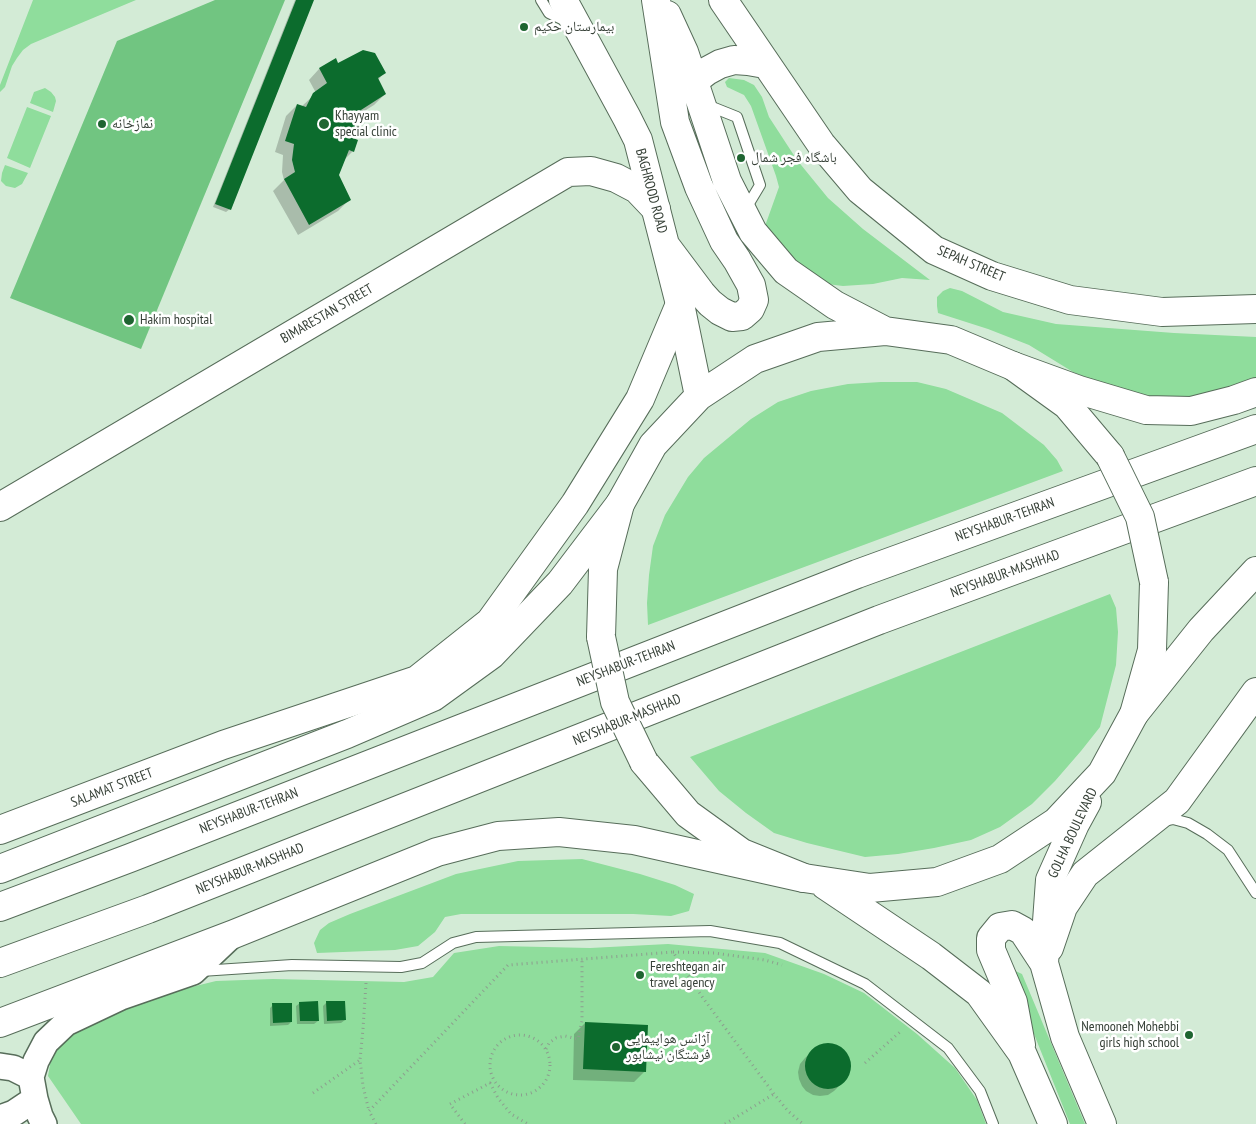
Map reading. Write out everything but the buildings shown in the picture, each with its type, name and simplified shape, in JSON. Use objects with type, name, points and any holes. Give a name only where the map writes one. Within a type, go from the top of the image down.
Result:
[{"type":"main road","name":"BAGHROOD ROAD","points":[[563,0],[638,140],[680,304],[698,396]]},
{"type":"main road","points":[[656,0],[675,122],[698,187],[724,242],[751,285],[754,300],[750,310],[742,316],[732,317],[720,311],[701,293],[666,245]]},
{"type":"main road","points":[[660,0],[684,52],[727,182],[753,232],[786,272],[835,305],[884,331]]},
{"type":"main road","name":"SEPAH STREET","points":[[723,0],[821,144],[860,190],[934,250],[992,276],[1070,300],[1162,312],[1256,309]]},
{"type":"main road","points":[[698,92],[707,71],[720,64],[734,60],[765,64]]},
{"type":"main road","name":"BIMARESTAN STREET","points":[[0,507],[568,172],[591,171],[616,178],[637,189],[656,209]]},
{"type":"main road","name":"SALAMAT STREET","points":[[0,830],[224,745],[417,680],[490,622],[575,504],[640,399],[680,304]]},
{"type":"main road","points":[[0,869],[347,734],[433,697],[492,655],[560,583],[620,504],[653,446],[698,396],[755,360],[818,337],[884,331],[951,340],[1078,390],[1146,410],[1191,411],[1234,400],[1256,392]]},
{"type":"main road","points":[[1013,366],[1067,405],[1110,456],[1140,517],[1154,582],[1152,650],[1134,714]]},
{"type":"main road","name":"NEYSHABUR-TEHRAN","points":[[0,908],[857,574],[1256,430]]},
{"type":"main road","name":"NEYSHABUR-MASHHAD","points":[[0,963],[148,909],[879,620],[1256,481]]},
{"type":"main road","points":[[620,504],[603,569],[601,636],[615,702],[644,762],[688,814],[734,848],[742,853],[812,880],[931,956],[979,993],[1022,1053],[1053,1124]]},
{"type":"main road","points":[[0,1023],[234,934],[437,852],[498,836],[559,832],[634,840],[812,880],[870,888],[937,882],[1000,859],[1056,822],[1102,773],[1134,714],[1201,630],[1256,571]]},
{"type":"main road","points":[[1044,963],[1063,908],[1085,874],[1177,801],[1256,692]]},
{"type":"main road","name":"GOLHA BOULEVARD","points":[[1102,773],[1075,824],[1050,880],[1044,963],[1064,1037],[1102,1124]]},
{"type":"main road","points":[[30,819],[125,821]]},
{"type":"main road","points":[[1022,1053],[1013,1002],[992,950],[991,938],[1000,927],[1012,926],[1023,932],[1044,963]]},
{"type":"street","points":[[44,1124],[33,1088],[36,1061],[46,1042],[66,1023],[121,997],[193,972],[234,934]]},
{"type":"street","points":[[0,1066],[13,1068],[33,1088]]},
{"type":"street","points":[[0,1118],[14,1113],[33,1088]]},
{"type":"lane","points":[[541,0],[548,13],[578,28]]},
{"type":"lane","points":[[1149,823],[1173,819],[1188,823],[1207,834],[1228,850],[1256,893]]},
{"type":"lane","points":[[193,972],[292,965],[401,967],[422,963],[453,943],[476,937],[710,931],[780,943],[864,984],[948,1048],[980,1091],[993,1124]]},
{"type":"path","points":[[673,952],[703,998],[774,1094],[788,1111],[803,1124]]},
{"type":"path","points":[[369,1111],[508,965],[673,952],[714,953],[765,960],[790,967]]},
{"type":"path","points":[[546,1050],[549,1043],[556,1038],[565,1036],[578,1039],[582,1021],[582,959]]},
{"type":"path","points":[[367,967],[360,1060],[363,1086],[369,1111],[376,1124]]},
{"type":"path","points":[[865,1063],[903,1030],[898,1026]]},
{"type":"path","points":[[492,1082],[502,1090],[520,1096],[530,1094],[538,1089],[545,1082],[550,1064],[542,1044],[524,1034],[514,1034],[504,1038],[496,1045],[491,1054],[489,1064],[492,1082],[498,1098],[511,1114],[528,1124]]},
{"type":"path","points":[[313,1093],[360,1060]]},
{"type":"path","points":[[465,1124],[450,1104],[492,1082]]},
{"type":"path","points":[[726,1124],[774,1094]]},
{"type":"green space","points":[[33,0],[136,0],[31,44],[17,58],[12,66],[5,87],[0,92],[0,85]]},
{"type":"green space","points":[[215,0],[285,0],[141,349],[10,298],[117,41]]},
{"type":"green space","points":[[729,78],[744,80],[754,85],[762,97],[769,117],[797,160],[828,198],[863,229],[930,280],[902,278],[873,284],[843,286],[819,283],[789,261],[765,226],[779,187],[776,176],[751,106],[744,95],[727,87],[725,82]]},
{"type":"green space","points":[[45,88],[55,97],[56,101],[53,112],[30,103],[34,92]]},
{"type":"green space","points":[[27,107],[51,116],[30,168],[7,158]]},
{"type":"green space","points":[[5,165],[28,173],[22,184],[15,188],[6,186],[1,181]]},
{"type":"green space","points":[[950,288],[962,291],[1003,312],[1056,324],[1256,337],[1256,378],[1208,397],[1136,398],[1073,372],[1029,345],[938,313],[937,297],[943,291]]},
{"type":"green space","points":[[917,382],[946,389],[1002,413],[1044,445],[1057,460],[1063,471],[648,625],[647,603],[653,546],[665,515],[688,477],[704,458],[751,419],[778,402],[811,391],[848,384]]},
{"type":"green space","points":[[1110,594],[1116,608],[1118,632],[1116,665],[1100,727],[1055,781],[1032,804],[1000,827],[971,840],[898,854],[865,857],[807,843],[774,833],[746,813],[719,791],[690,757]]},
{"type":"green space","points":[[582,859],[640,874],[675,885],[694,894],[689,911],[671,916],[633,914],[461,914],[445,917],[435,932],[418,946],[395,950],[317,953],[314,943],[320,930],[329,923],[456,874],[518,861]]},
{"type":"green space","points":[[668,944],[765,953],[824,974],[864,993],[917,1034],[955,1068],[977,1100],[986,1124],[81,1124],[48,1076],[52,1053],[74,1030],[116,1010],[167,993],[216,981],[273,979],[404,982],[433,977],[454,953],[499,946],[590,948]]},
{"type":"green space","points":[[1009,968],[1022,974],[1085,1124],[1070,1124]]},
{"type":"place","name":"بیمارستان حکیم","points":[[524,27]]},
{"type":"place","name":"نمازخانه","points":[[102,124]]},
{"type":"place","name":"Khayyam special clinic","points":[[324,124]]},
{"type":"place","name":"باشگاه فجر شمال","points":[[741,158]]},
{"type":"place","name":"Hakim hospital","points":[[129,320]]},
{"type":"place","name":"Fereshtegan air travel agency","points":[[640,975]]},
{"type":"place","name":"Nemooneh Mohebbi girls high school","points":[[1189,1035]]},
{"type":"place","name":"آژانس هواپیمایی فرشتگان نیشابور","points":[[616,1047]]}]
